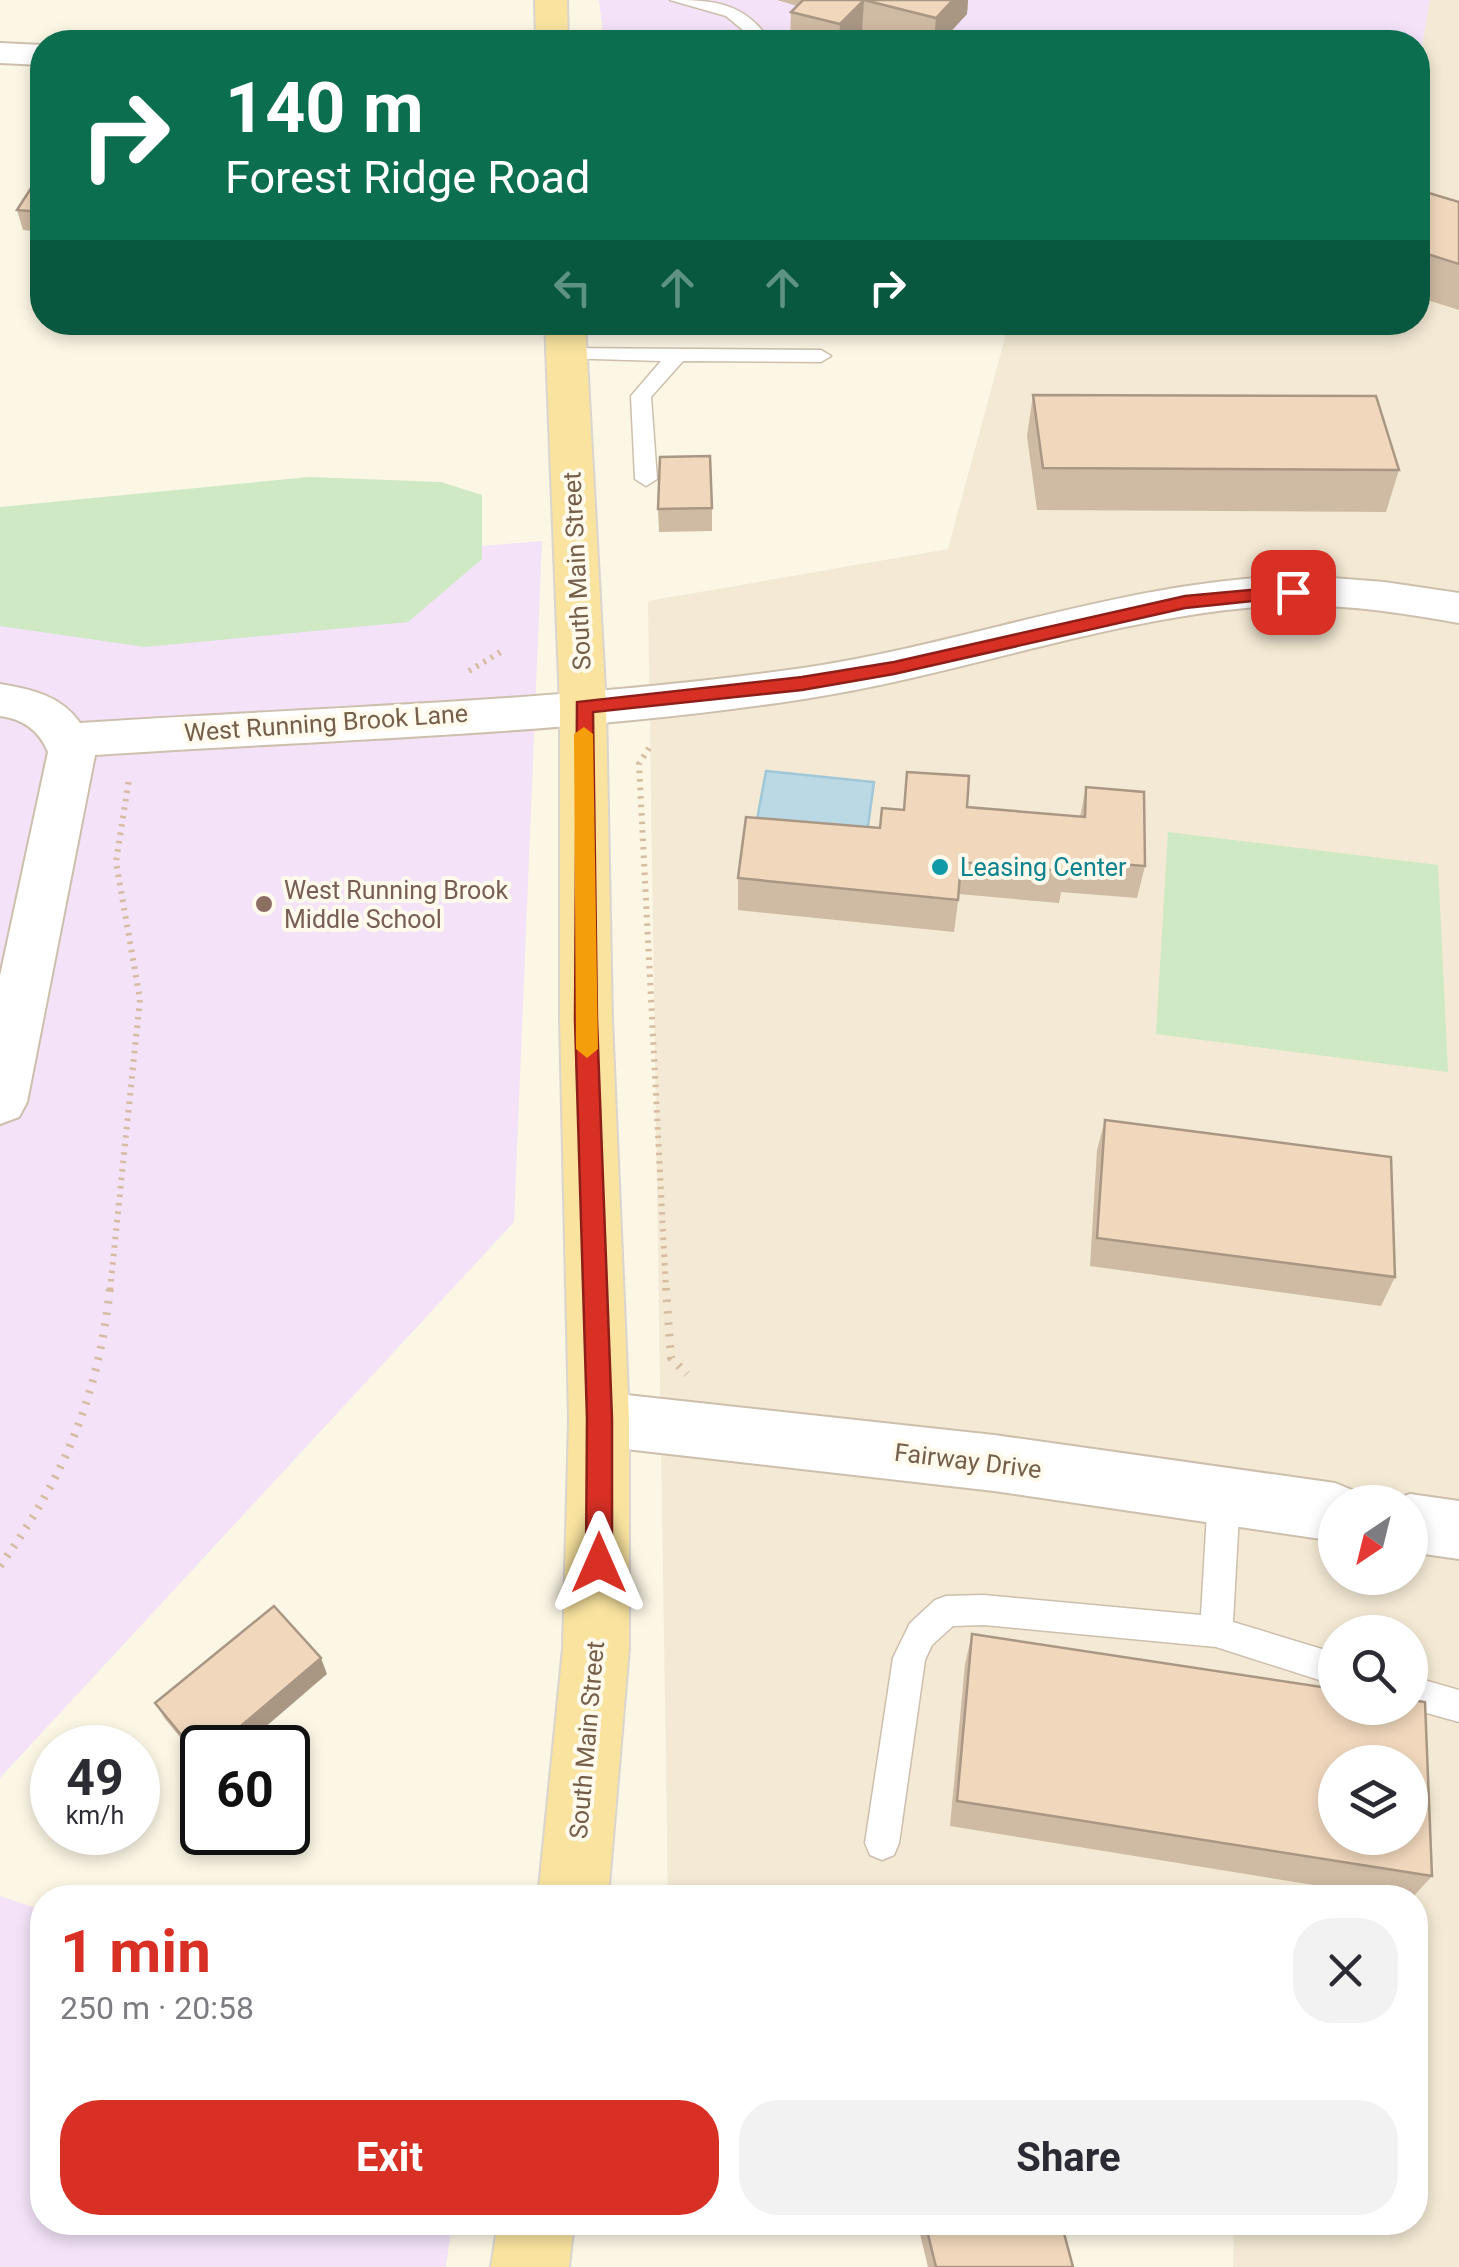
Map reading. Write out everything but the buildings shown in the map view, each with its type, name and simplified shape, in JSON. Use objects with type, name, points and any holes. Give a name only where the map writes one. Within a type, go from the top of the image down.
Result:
[{"type":"main road","points":[[551,0],[552,30]]},
{"type":"main road","name":"South Main Street","points":[[566,338],[584,707],[586,1020],[599,1419],[596,1648],[575,1885]]},
{"type":"main road","points":[[530,2267],[534,2235]]},
{"type":"street","points":[[0,53],[30,54]]},
{"type":"street","name":"West Running Brook Lane","points":[[68,740],[584,707],[802,683],[894,668],[1107,618],[1258,592],[1328,592],[1459,608]]},
{"type":"street","points":[[0,700],[49,715],[59,723],[72,752],[0,1102]]},
{"type":"street","name":"Fairway Drive","points":[[599,1419],[994,1462],[1318,1510]]},
{"type":"street","points":[[1428,1526],[1459,1530]]},
{"type":"lane","points":[[678,0],[716,6],[744,16],[754,30]]},
{"type":"lane","points":[[566,338],[676,355],[821,356]]},
{"type":"lane","points":[[646,479],[641,396],[676,355]]},
{"type":"lane","points":[[1216,1632],[1224,1496]]},
{"type":"lane","points":[[882,1844],[910,1658],[921,1634],[946,1611],[984,1610],[1216,1632],[1318,1664]]},
{"type":"lane","points":[[1428,1697],[1459,1706]]},
{"type":"path","points":[[455,674],[476,669],[502,651]]},
{"type":"path","points":[[0,1566],[38,1513],[75,1442],[98,1370],[110,1296],[140,999],[139,965],[116,873],[115,848],[138,735]]},
{"type":"path","points":[[650,747],[642,754],[640,764],[669,1341],[671,1358],[687,1374],[700,1378]]},
{"type":"shaded area","points":[[599,0],[1430,0],[1425,30],[603,30]]},
{"type":"shaded area","points":[[1430,0],[1459,0],[1459,2267],[1233,2267],[1234,2235],[1428,2235],[1428,1885],[668,1885],[648,601],[948,549],[1006,335],[1430,335],[1430,30],[1425,30]]},
{"type":"shaded area","name":"West Running Brook Middle School","points":[[542,541],[514,1222],[49,1725],[30,1725],[30,1746],[0,1778],[0,586]]},
{"type":"shaded area","points":[[0,1896],[30,1906],[30,2235],[450,2235],[446,2267],[0,2267]]},
{"type":"green space","points":[[309,477],[441,482],[482,495],[482,559],[408,622],[145,647],[0,626],[0,507]]},
{"type":"green space","points":[[1168,832],[1438,865],[1448,1072],[1156,1034]]},
{"type":"water","points":[[766,771],[874,782],[865,848],[754,836]]},
{"type":"slow traffic","points":[[584,734],[587,1049]]},
{"type":"place","name":"Leasing Center","points":[[940,867]]},
{"type":"place","name":"West Running Brook Middle School","points":[[264,904]]},
{"type":"route","points":[[599,1563],[599,1419],[586,1020],[584,707],[802,683],[894,668],[1185,602],[1258,592],[1293,592]]}]
